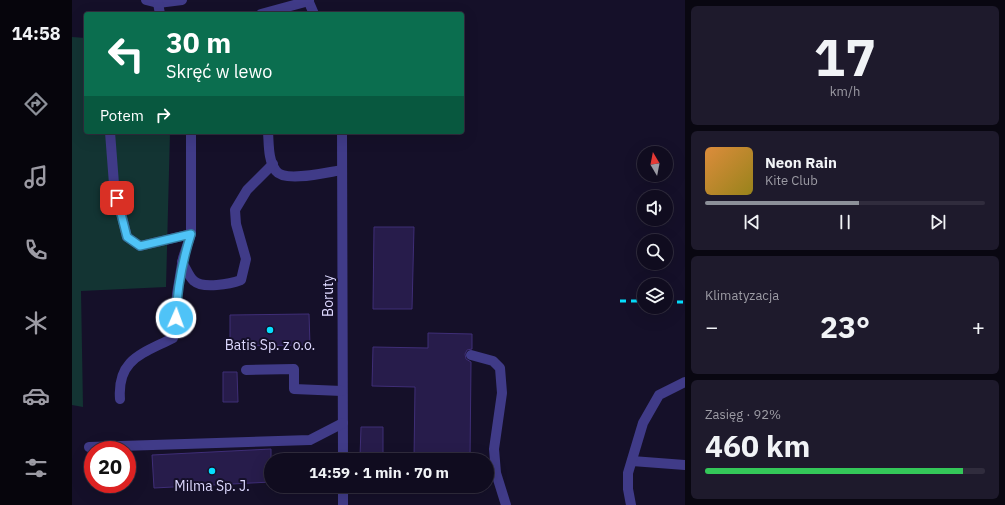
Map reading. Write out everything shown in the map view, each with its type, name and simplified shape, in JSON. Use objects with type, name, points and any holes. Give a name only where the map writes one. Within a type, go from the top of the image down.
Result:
[{"type":"street","points":[[146,0],[158,3],[182,0]]},
{"type":"street","points":[[268,12],[309,0],[313,12]]},
{"type":"street","points":[[158,3],[160,12]]},
{"type":"street","points":[[110,134],[114,184],[127,237],[140,246],[191,234]]},
{"type":"street","points":[[120,399],[120,377],[127,366],[134,359],[173,338],[175,330],[176,294],[182,262],[191,234],[191,134]]},
{"type":"street","points":[[268,134],[269,155],[276,172],[284,176],[296,177],[342,170]]},
{"type":"street","name":"Boruty","points":[[342,134],[343,453]]},
{"type":"street","points":[[182,262],[193,281],[201,286],[230,284],[241,280],[246,259],[236,224],[235,210],[247,190],[273,164]]},
{"type":"street","points":[[472,354],[493,361],[500,368],[502,393],[493,453]]},
{"type":"street","points":[[246,370],[294,369],[294,389],[342,390]]},
{"type":"street","points":[[631,505],[628,489],[628,473],[643,423],[659,395],[685,382]]},
{"type":"street","points":[[136,445],[310,440],[343,423]]},
{"type":"street","points":[[632,461],[685,465]]},
{"type":"street","points":[[494,475],[506,505]]},
{"type":"street","points":[[343,493],[343,505]]},
{"type":"green space","points":[[72,37],[84,38],[84,134],[170,134],[166,287],[81,291],[83,407],[72,405]]},
{"type":"building","points":[[374,227],[414,227],[412,309],[373,309]]},
{"type":"building","name":"Batis Sp. z o.o.","points":[[309,314],[310,345],[230,346],[230,315]]},
{"type":"building","points":[[428,333],[472,334],[472,349],[467,350],[465,354],[466,359],[471,362],[470,453],[414,453],[415,387],[372,386],[373,347],[428,348]]},
{"type":"building","points":[[223,372],[237,372],[238,402],[223,402]]},
{"type":"building","points":[[361,427],[383,427],[383,453],[360,453]]},
{"type":"building","name":"Milma Sp. J.","points":[[271,449],[271,453],[264,453],[264,482],[154,488],[152,455]]},
{"type":"railway","points":[[620,301],[637,301]]},
{"type":"railway","points":[[673,302],[685,302]]},
{"type":"place","name":"Batis Sp. z o.o.","points":[[270,330]]},
{"type":"place","name":"Milma Sp. J.","points":[[212,471]]},
{"type":"route","points":[[117,198],[127,237],[140,246],[191,234],[183,258],[176,294],[176,318]]}]
